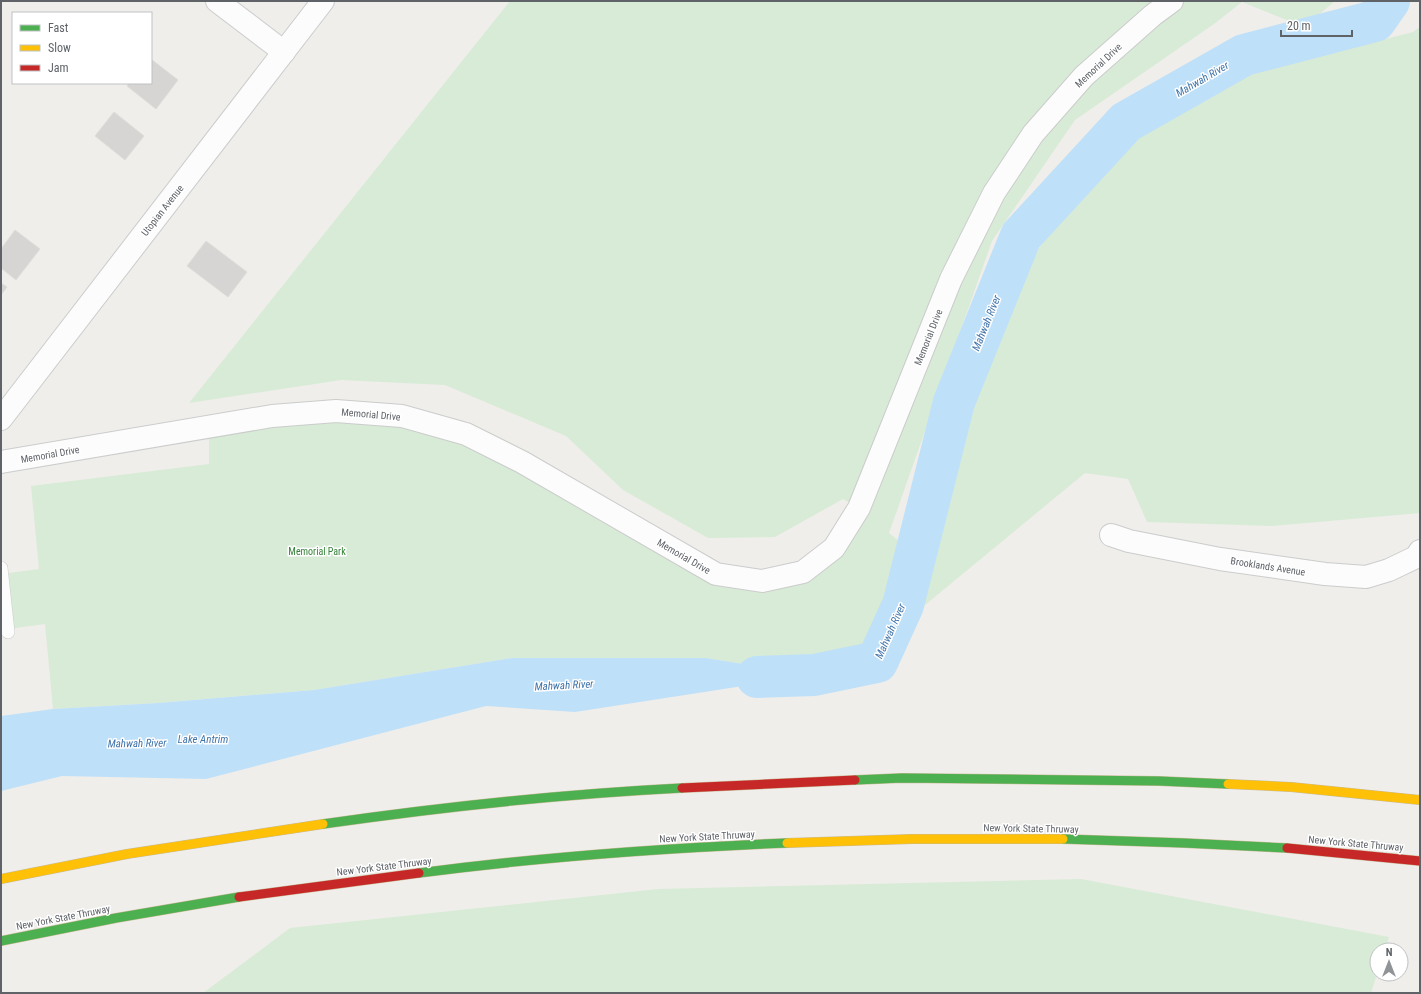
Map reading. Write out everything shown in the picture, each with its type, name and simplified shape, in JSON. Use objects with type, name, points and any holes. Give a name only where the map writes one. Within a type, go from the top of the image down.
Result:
[{"type":"highway","points":[[1,879],[127,854],[381,816],[512,801],[642,790],[902,778],[1031,778],[1152,781],[1290,787],[1420,800]]},
{"type":"highway","name":"New York State Thruway","points":[[1,940],[136,914],[389,876],[533,860],[646,850],[767,843],[903,839],[1054,839],[1286,848],[1420,861]]},
{"type":"street","points":[[217,1],[284,52]]},
{"type":"street","name":"Utopian Avenue","points":[[1,419],[323,1]]},
{"type":"street","name":"Memorial Drive","points":[[1,462],[272,416],[336,411],[402,416],[466,434],[522,462],[716,574],[762,581],[803,572],[834,548],[859,508],[951,279],[994,193],[1033,134],[1084,76],[1153,15],[1172,1]]},
{"type":"street","name":"Brooklands Avenue","points":[[1111,535],[1129,541],[1220,559],[1325,574],[1366,578],[1389,570],[1416,557],[1420,551]]},
{"type":"lane","points":[[1,568],[8,632]]},
{"type":"green space","name":"Memorial Park","points":[[510,1],[1335,1],[1304,27],[1242,2],[1214,24],[1075,120],[992,241],[889,533],[915,554],[903,605],[877,662],[814,675],[706,658],[512,658],[314,690],[158,703],[53,709],[45,624],[1,630],[1,574],[39,569],[31,486],[209,464],[209,427],[336,411],[466,434],[716,574],[803,572],[859,508],[843,499],[775,537],[708,538],[623,490],[566,436],[445,385],[341,380],[189,403]]},
{"type":"green space","points":[[1420,27],[1420,513],[1272,526],[1147,522],[1128,479],[1085,473],[919,610],[934,523],[1015,284],[1054,226],[1130,141],[1184,109],[1250,74],[1413,32]]},
{"type":"green space","points":[[1081,879],[1389,937],[1387,942],[1369,942],[1369,982],[1374,982],[1371,993],[203,993],[290,928],[658,889]]},
{"type":"water","name":"Lake Antrim","points":[[512,658],[706,658],[814,675],[575,712],[486,706],[206,779],[62,776],[1,791],[1,716],[53,709],[158,703],[314,690]]},
{"type":"building","points":[[152,60],[178,80],[156,109],[127,86],[128,84],[152,84]]},
{"type":"building","points":[[114,112],[144,136],[125,160],[95,136]]},
{"type":"building","points":[[15,230],[40,249],[16,280],[1,268],[1,249]]},
{"type":"building","points":[[206,241],[247,272],[228,297],[187,266]]},
{"type":"building","points":[[1,283],[7,287],[1,295]]},
{"type":"waterway","name":"Mahwah River","points":[[757,677],[814,675],[877,662],[903,605],[954,402],[1021,236],[1126,122],[1244,55],[1375,21],[1389,1]]},
{"type":"traffic: fast","points":[[855,780],[902,778],[1159,781],[1228,784]]},
{"type":"traffic: fast","points":[[323,824],[502,802],[682,788]]},
{"type":"traffic: fast","points":[[1063,839],[1287,848]]},
{"type":"traffic: fast","points":[[419,873],[511,862],[603,854],[787,843]]},
{"type":"traffic: fast","points":[[1,941],[116,918],[239,897]]},
{"type":"traffic: slow","points":[[1228,784],[1291,787],[1420,800]]},
{"type":"traffic: slow","points":[[1,879],[127,854],[323,824]]},
{"type":"traffic: slow","points":[[787,843],[912,839],[1063,839]]},
{"type":"traffic: jam","points":[[682,788],[855,780]]},
{"type":"traffic: jam","points":[[1287,848],[1420,861]]},
{"type":"traffic: jam","points":[[239,897],[419,873]]}]
